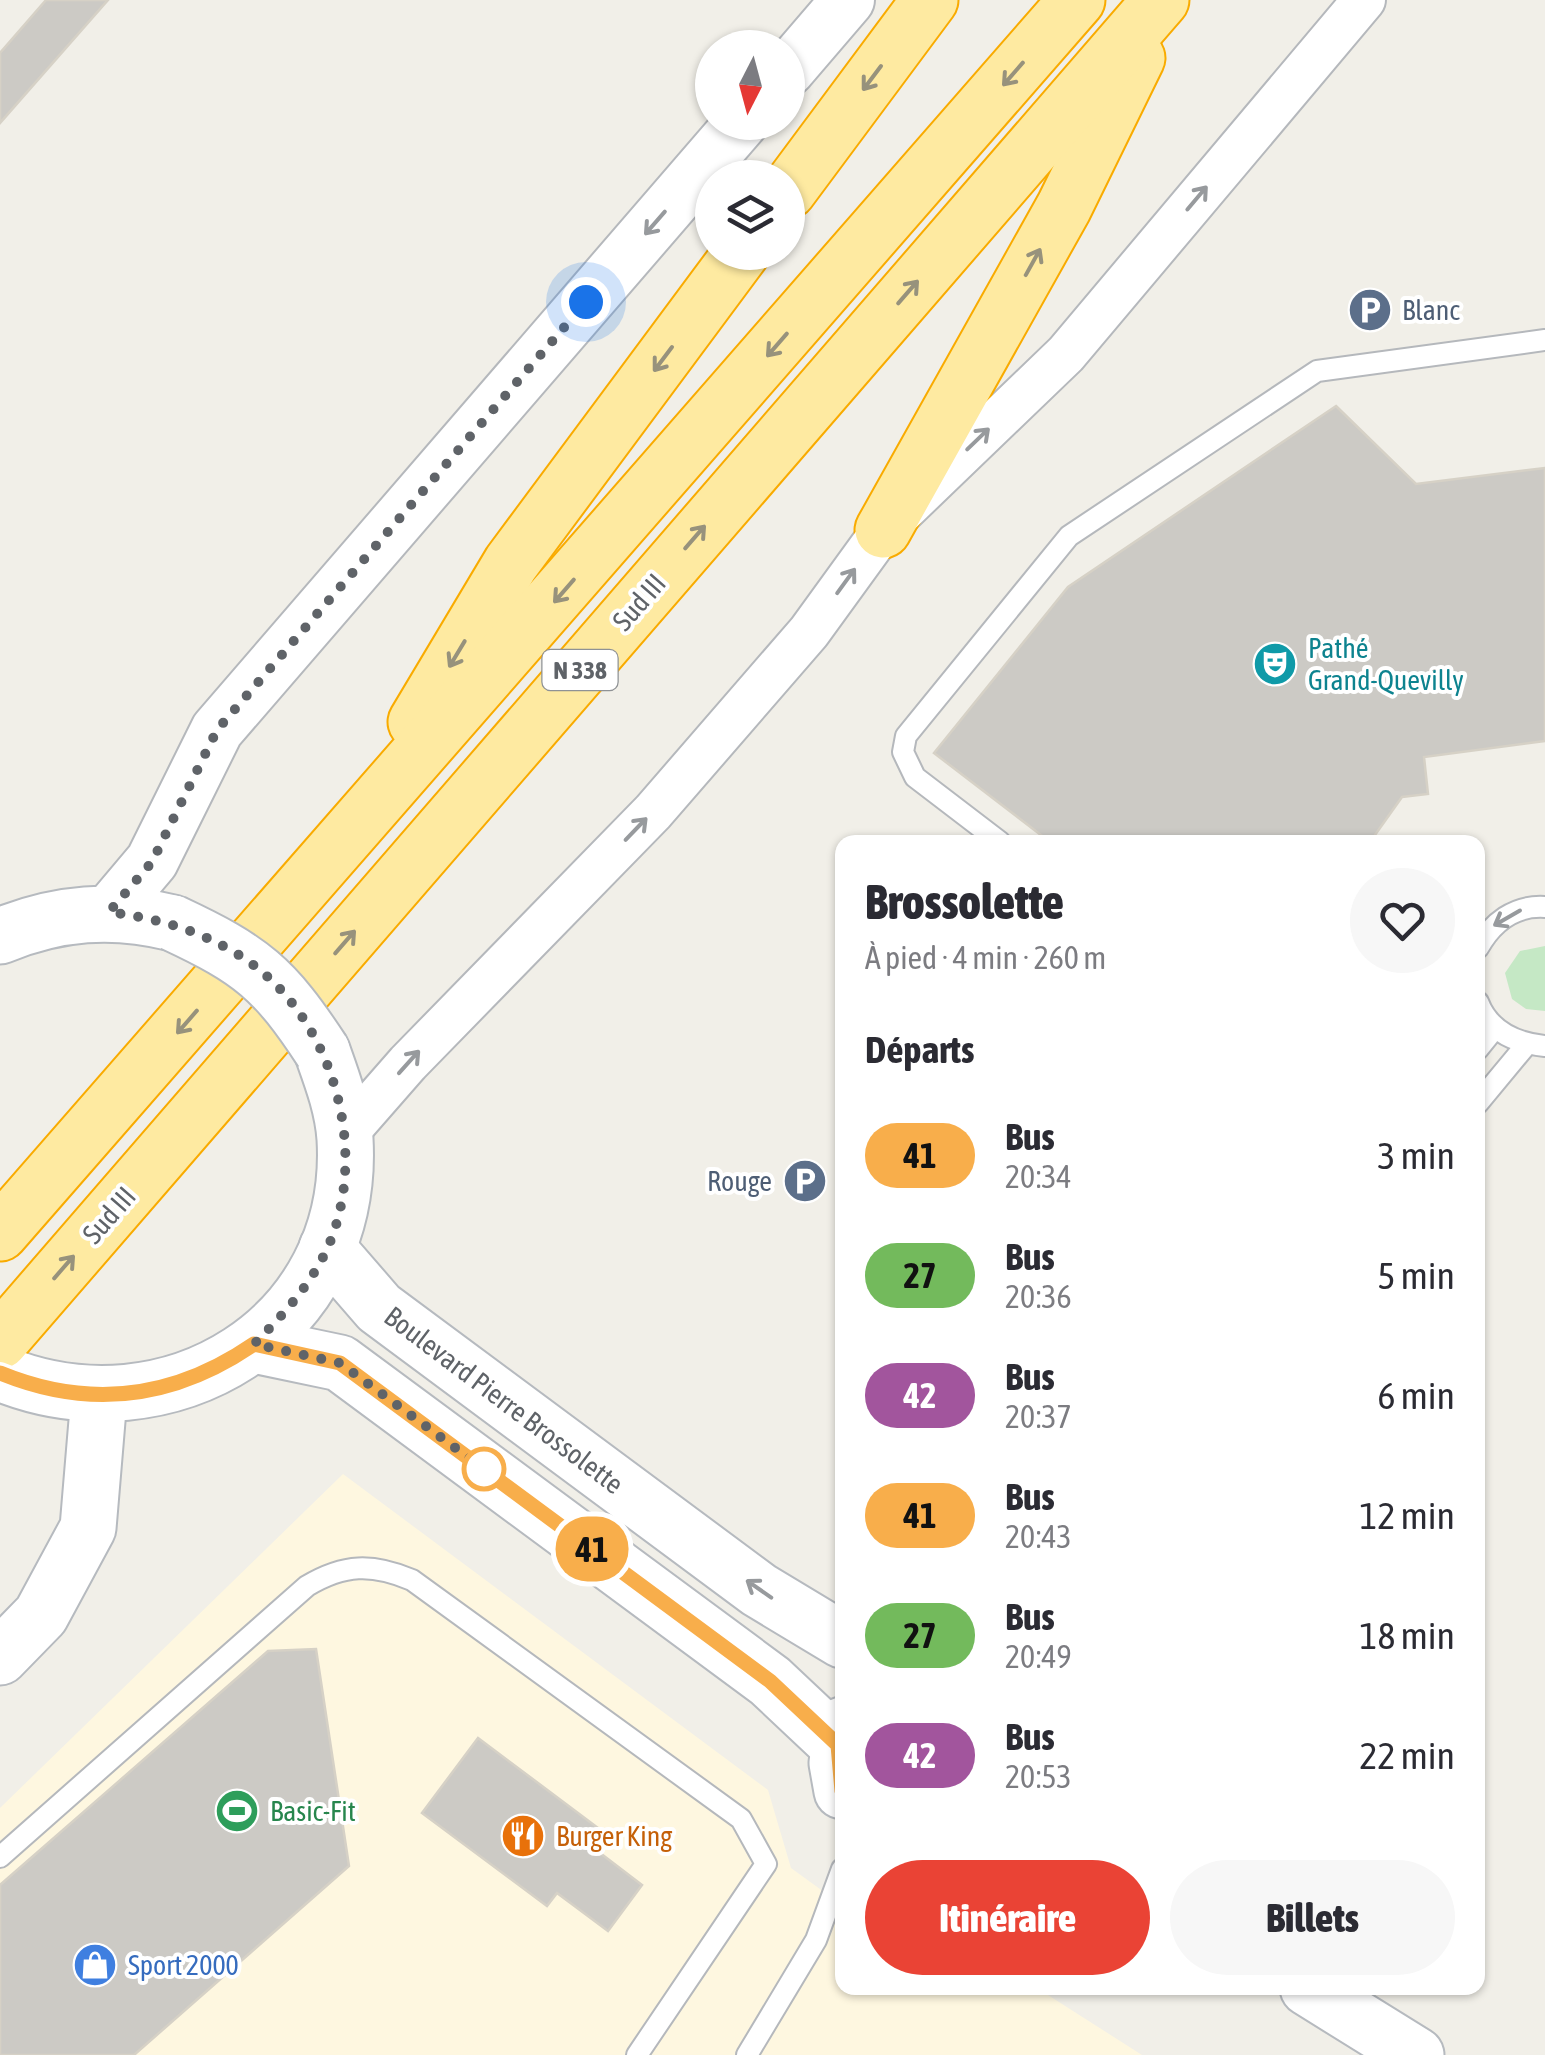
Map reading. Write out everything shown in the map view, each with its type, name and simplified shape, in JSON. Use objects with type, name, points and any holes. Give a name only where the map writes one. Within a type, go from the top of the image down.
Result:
[{"type":"highway","points":[[805,168],[930,0]]},
{"type":"highway","name":"N 338","points":[[0,1233],[344,844],[1077,0]]},
{"type":"highway","points":[[883,530],[1064,207],[1163,0]]},
{"type":"highway","name":"Sud III","points":[[0,1340],[1163,0]]},
{"type":"highway","points":[[344,844],[512,563],[729,270]]},
{"type":"main road","points":[[0,936],[33,923],[109,912],[173,923],[234,952],[285,995],[322,1051],[337,1092],[345,1135],[342,1197],[327,1248],[297,1301],[254,1344],[220,1367],[183,1383],[141,1394],[99,1397],[16,1380]]},
{"type":"main road","name":"Boulevard Pierre Brossolette","points":[[327,1248],[379,1308],[760,1590],[835,1636]]},
{"type":"main road","points":[[254,1344],[340,1363],[770,1681],[835,1748]]},
{"type":"main road","points":[[0,1657],[41,1615],[88,1528],[99,1397]]},
{"type":"main road","points":[[1319,1995],[1416,2055]]},
{"type":"street","points":[[805,50],[848,0]]},
{"type":"street","points":[[345,1135],[408,1062],[652,812],[809,632],[883,530],[1066,354],[1364,0]]},
{"type":"street","points":[[109,912],[152,862],[217,730],[726,140]]},
{"type":"lane","points":[[991,835],[916,778],[903,752],[906,736],[1069,536],[1317,370],[1545,340]]},
{"type":"lane","points":[[1485,938],[1511,913],[1545,907]]},
{"type":"lane","points":[[1485,1013],[1495,1028],[1536,1045],[1485,1096]]},
{"type":"lane","points":[[1485,1040],[1495,1028]]},
{"type":"lane","points":[[0,1856],[307,1586],[333,1570],[357,1566],[387,1569],[412,1580],[741,1819],[766,1864],[637,2055]]},
{"type":"lane","points":[[746,2055],[816,1940],[835,1888]]},
{"type":"lane","points":[[816,1940],[835,1925]]},
{"type":"shaded area","points":[[343,1474],[768,1790],[791,1868],[835,1900],[835,1995],[1048,1995],[1142,2055],[0,2055],[0,1808]]},
{"type":"green space","points":[[1545,946],[1545,1011],[1526,1009],[1512,999],[1505,973],[1520,951]]},
{"type":"building","points":[[46,0],[108,0],[0,123],[0,53]]},
{"type":"building","name":"Pathé Grand-Quevilly","points":[[1336,406],[1416,484],[1545,468],[1545,741],[1424,757],[1428,794],[1402,797],[1375,835],[1041,835],[934,753],[1068,587]]},
{"type":"building","points":[[316,1649],[349,1866],[134,2055],[0,2055],[0,1885],[268,1651]]},
{"type":"building","name":"Burger King","points":[[478,1738],[598,1828],[587,1843],[642,1885],[608,1931],[557,1893],[547,1906],[422,1813]]},
{"type":"bus line","name":"41","points":[[0,1373],[65,1394],[99,1397],[141,1394],[183,1383],[220,1367],[254,1344],[340,1363],[770,1681],[835,1742]]},
{"type":"place","name":"Blanc","points":[[1370,310]]},
{"type":"place","name":"Pathé Grand-Quevilly","points":[[1275,664]]},
{"type":"place","name":"Rouge","points":[[805,1181]]},
{"type":"place","name":"Basic-Fit","points":[[237,1811]]},
{"type":"place","name":"Burger King","points":[[523,1836]]},
{"type":"place","name":"Sport 2000","points":[[95,1965]]},
{"type":"route","points":[[484,1469],[340,1363],[254,1344],[297,1301],[327,1248],[336,1222],[346,1166],[337,1092],[322,1051],[285,995],[266,976],[234,952],[173,923],[109,912],[152,862],[181,795],[217,730],[586,302]]}]
